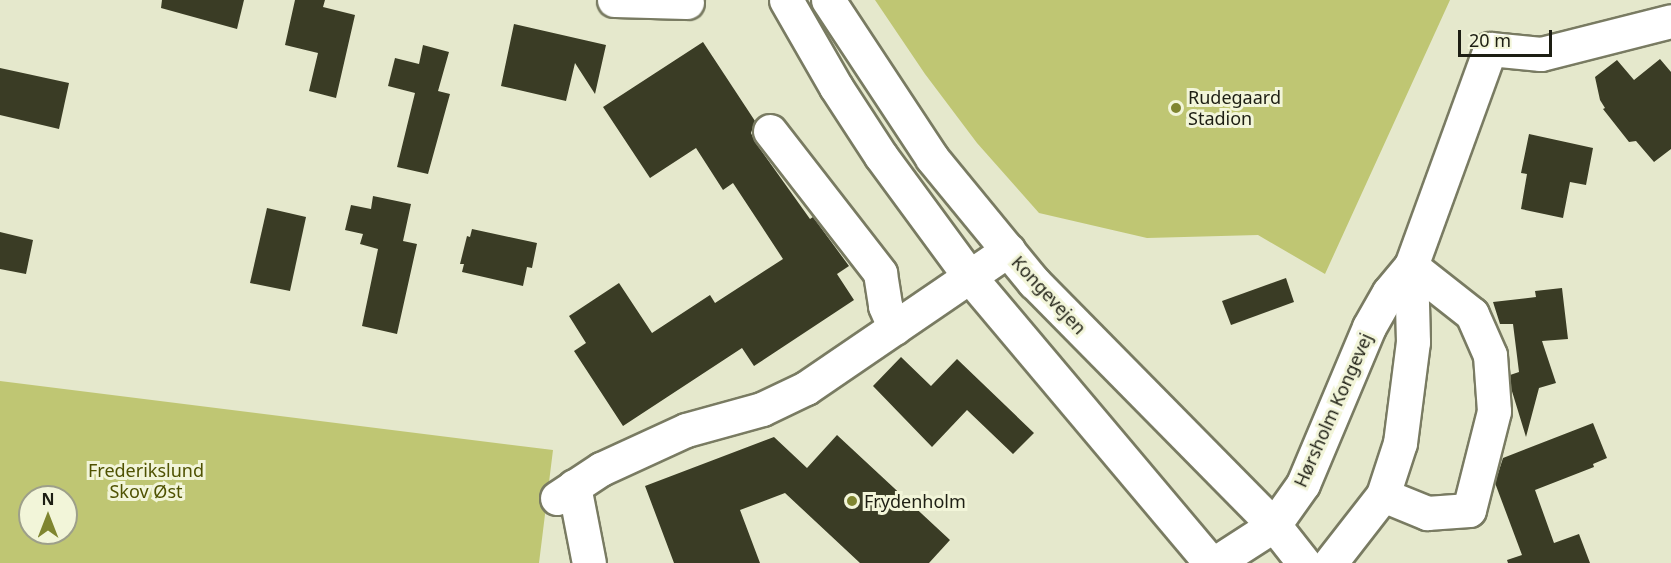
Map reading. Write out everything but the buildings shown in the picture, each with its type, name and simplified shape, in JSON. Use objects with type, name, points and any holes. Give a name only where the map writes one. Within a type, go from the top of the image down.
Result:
[{"type":"main road","points":[[614,0],[687,2]]},
{"type":"main road","points":[[786,0],[836,87],[881,156],[969,276],[1213,563]]},
{"type":"main road","name":"Kongevejen","points":[[828,0],[932,158],[1034,282],[1274,525],[1304,563]]},
{"type":"main road","name":"Hørsholm Kongevej","points":[[1213,563],[1274,525],[1303,484],[1369,327],[1389,292],[1411,266],[1490,49],[1541,54],[1671,21]]},
{"type":"main road","points":[[770,131],[880,273],[885,306],[895,328]]},
{"type":"main road","points":[[589,563],[566,492],[601,469],[686,430],[762,409],[806,388],[1008,250]]},
{"type":"main road","points":[[1383,495],[1427,513],[1469,510],[1494,411],[1490,355],[1472,314],[1411,266]]},
{"type":"main road","name":"Hørsholm Kongevej","points":[[1330,563],[1383,495],[1400,443],[1413,342],[1411,266]]},
{"type":"green space","name":"Rudegaard Stadion","points":[[875,0],[1450,0],[1325,274],[1258,235],[1147,238],[1039,213],[977,143],[925,74]]},
{"type":"green space","name":"Frederikslund Skov Øst","points":[[0,381],[553,450],[539,563],[0,563]]},
{"type":"place","name":"Rudegaard Stadion","points":[[1176,108]]},
{"type":"place","name":"Frydenholm","points":[[852,501]]}]
